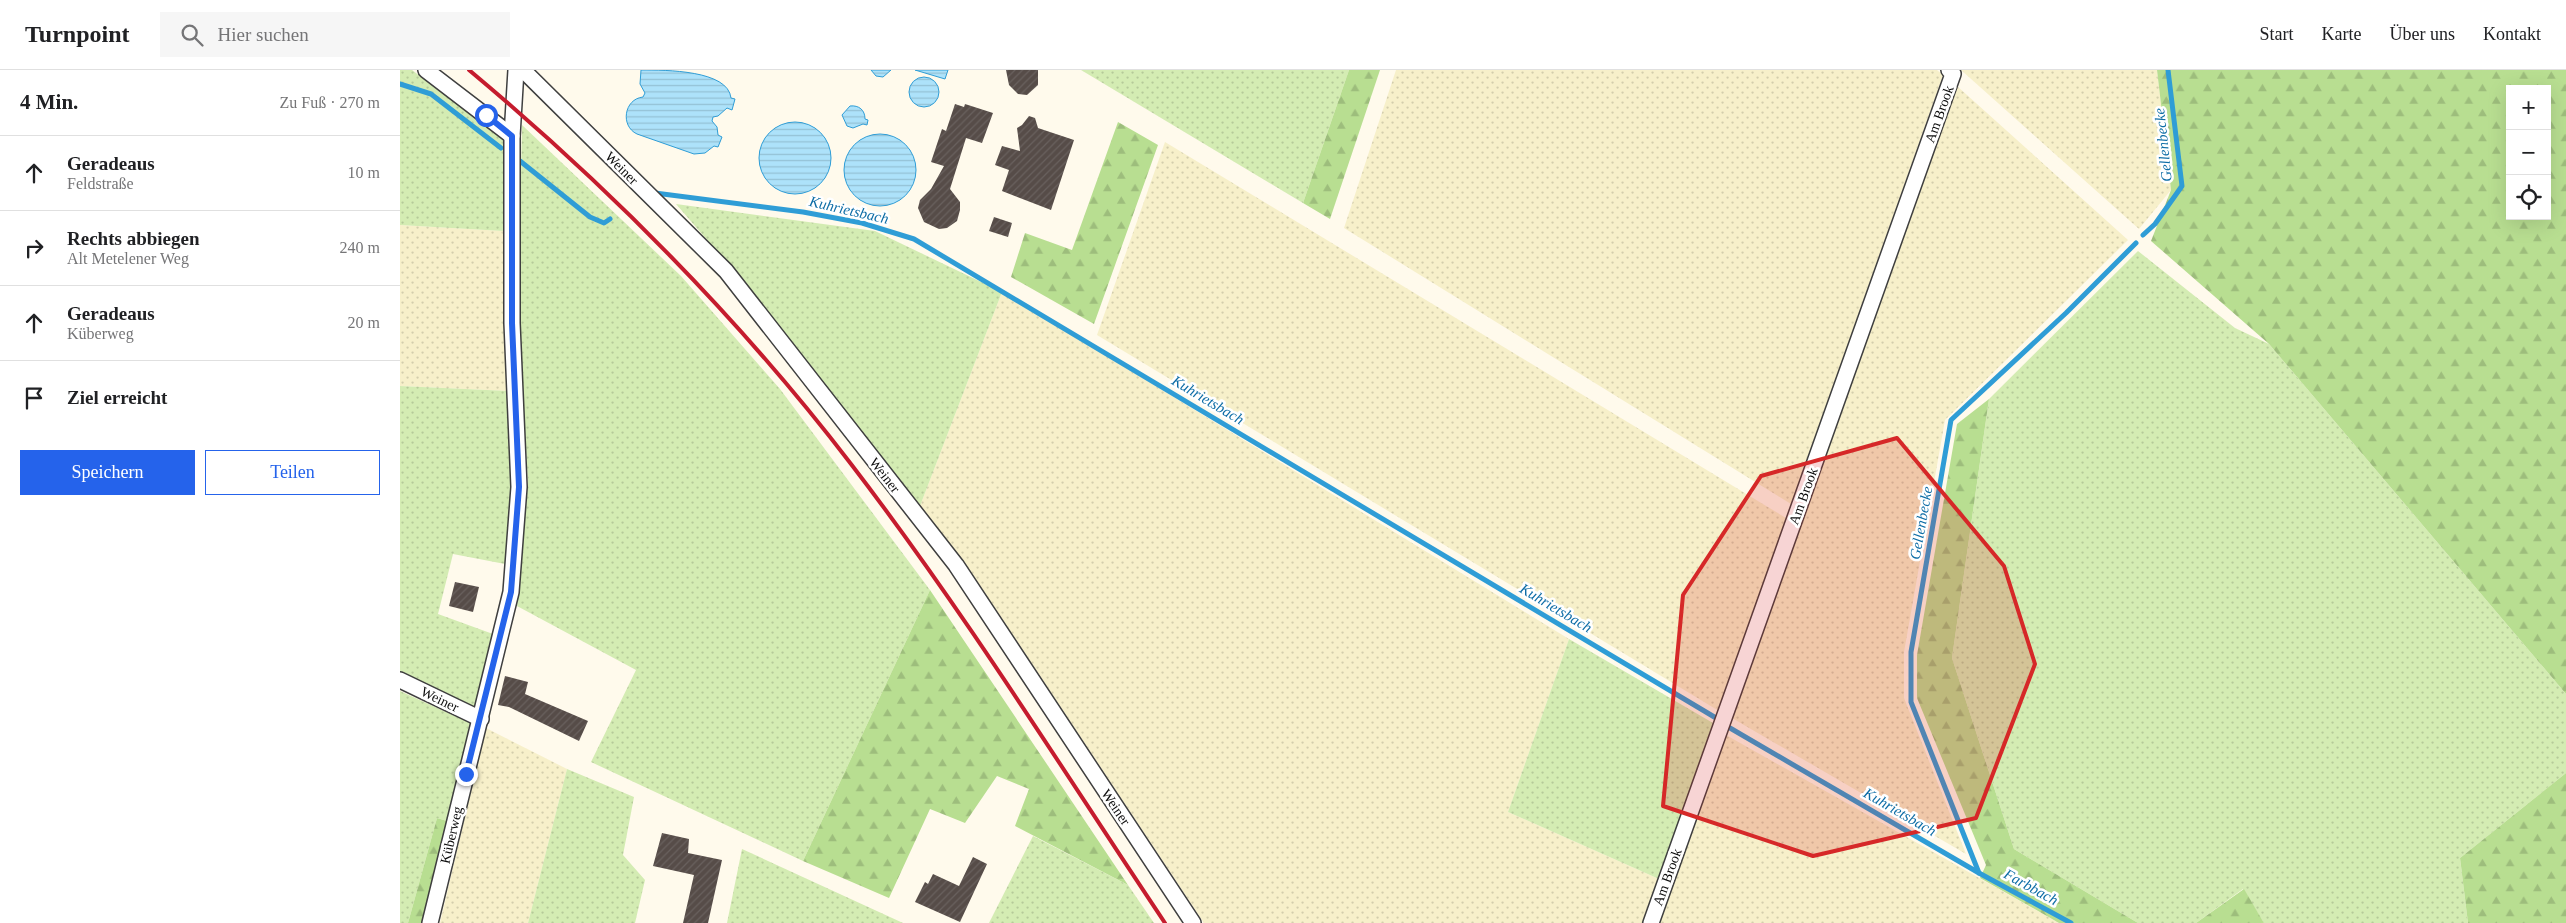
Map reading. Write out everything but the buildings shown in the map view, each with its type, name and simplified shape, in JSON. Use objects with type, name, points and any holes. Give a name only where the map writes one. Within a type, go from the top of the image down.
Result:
[{"type":"street","points":[[426,70],[512,136]]},
{"type":"street","name":"Küberweg","points":[[430,923],[511,592],[519,487],[512,323],[512,136],[516,70]]},
{"type":"street","name":"Weiner","points":[[523,70],[726,272],[738,287],[956,565],[1194,923]]},
{"type":"street","name":"Am Brook","points":[[1651,923],[1954,74],[1949,70]]},
{"type":"street","name":"Weiner","points":[[400,680],[481,719]]},
{"type":"highlighted area","points":[[1897,438],[2004,566],[2035,664],[1976,818],[1813,856],[1663,806],[1683,595],[1761,476]]},
{"type":"shaded area","points":[[1396,70],[1937,70],[1943,75],[1791,504],[1344,228]]},
{"type":"shaded area","points":[[1961,70],[2157,70],[2171,190],[2139,229]]},
{"type":"shaded area","points":[[1957,86],[2128,240],[1945,420],[1904,652],[1904,698],[1966,854],[1732,718]]},
{"type":"shaded area","points":[[1165,142],[1786,518],[1719,711],[1097,335]]},
{"type":"shaded area","points":[[400,225],[503,231],[509,391],[400,386]]},
{"type":"shaded area","points":[[1002,292],[1569,639],[1508,812],[1659,879],[1643,923],[1204,923],[963,560],[920,506]]},
{"type":"shaded area","points":[[486,728],[567,769],[528,923],[440,923]]},
{"type":"shaded area","points":[[1726,735],[2059,923],[1658,923]]},
{"type":"green space","points":[[400,70],[412,70],[503,139],[503,231],[400,225]]},
{"type":"green space","points":[[1081,70],[1349,70],[1303,203]]},
{"type":"green space","points":[[1349,70],[1380,70],[1330,219],[1303,203]]},
{"type":"green space","points":[[2157,70],[2566,70],[2566,694],[2269,344],[2151,241],[2171,190]]},
{"type":"green space","points":[[1118,122],[1158,145],[1094,324],[1011,277],[1025,233],[1072,250]]},
{"type":"green space","points":[[522,125],[681,276],[780,389],[930,590],[803,861],[591,762],[636,670],[517,606],[528,482],[518,319]]},
{"type":"green space","points":[[676,204],[875,231],[1002,292],[920,506],[741,279]]},
{"type":"green space","points":[[2138,251],[2235,328],[2269,344],[2566,694],[2566,773],[2460,858],[2468,923],[2264,923],[2243,889],[2196,923],[2138,923],[2014,849],[1952,658],[1989,399]]},
{"type":"green space","points":[[400,386],[509,391],[513,487],[505,564],[453,554],[438,614],[493,634],[475,708],[400,674]]},
{"type":"green space","points":[[1989,399],[1952,658],[2014,849],[2138,923],[2059,923],[1980,878],[1986,865],[1917,698],[1917,655],[1957,424]]},
{"type":"green space","points":[[930,590],[1128,885],[1015,826],[1029,789],[997,776],[965,823],[930,809],[889,898],[803,861]]},
{"type":"green space","points":[[1569,639],[1713,723],[1659,879],[1508,812]]},
{"type":"green space","points":[[400,691],[470,723],[447,821],[437,818],[408,923],[400,923]]},
{"type":"green space","points":[[567,769],[634,797],[623,855],[645,880],[635,923],[528,923]]},
{"type":"green space","points":[[2566,773],[2566,923],[2468,923],[2460,858]]},
{"type":"green space","points":[[437,818],[447,821],[422,923],[408,923]]},
{"type":"green space","points":[[1033,836],[1128,885],[1154,923],[989,923]]},
{"type":"green space","points":[[742,849],[903,923],[727,923]]},
{"type":"green space","points":[[2244,889],[2264,923],[2196,923]]},
{"type":"water","points":[[641,70],[680,71],[708,77],[719,82],[727,89],[731,98],[735,99],[732,110],[727,108],[718,116],[713,117],[712,121],[717,127],[718,135],[722,137],[718,147],[714,146],[705,153],[694,154],[637,134],[632,130],[628,125],[626,113],[632,102],[643,97],[645,93],[640,84]]},
{"type":"water","points":[[871,70],[891,70],[883,77],[876,76]]},
{"type":"water","points":[[915,70],[948,70],[945,79]]},
{"type":"water","points":[[924,77],[935,81],[939,92],[935,103],[924,107],[913,103],[909,92],[913,81]]},
{"type":"water","points":[[850,106],[859,107],[863,111],[865,119],[868,120],[867,125],[863,124],[853,128],[847,126],[842,115]]},
{"type":"water","points":[[802,122],[821,132],[829,144],[831,158],[829,172],[821,184],[809,192],[788,194],[769,184],[761,172],[759,151],[769,132],[781,124]]},
{"type":"water","points":[[887,134],[906,144],[914,156],[916,170],[914,184],[906,196],[894,204],[873,206],[854,196],[846,184],[844,163],[854,144],[866,136]]},
{"type":"waterway","name":"Gellenbecke","points":[[2143,235],[2155,224],[2182,186],[2168,70]]},
{"type":"waterway","name":"Kuhrietsbach","points":[[400,84],[431,94],[501,148]]},
{"type":"waterway","name":"Kuhrietsbach","points":[[520,161],[590,217],[604,223],[610,219]]},
{"type":"waterway","name":"Kuhrietsbach","points":[[655,193],[803,212],[862,223],[914,239],[1716,718]]},
{"type":"waterway","name":"Gellenbecke","points":[[1979,873],[1911,702],[1911,652],[1951,420],[2066,313],[2136,243]]},
{"type":"waterway","name":"Kuhrietsbach","points":[[1730,728],[1979,873],[2071,923]]},
{"type":"railway","points":[[469,70],[572,161],[671,257],[764,357],[808,410],[893,520],[973,633],[1165,923]]},
{"type":"route","points":[[466,774],[511,592],[519,487],[512,323],[512,136],[486,115]]},
{"type":"water label","name":"Farbbach","points":[[2031,887]]}]
